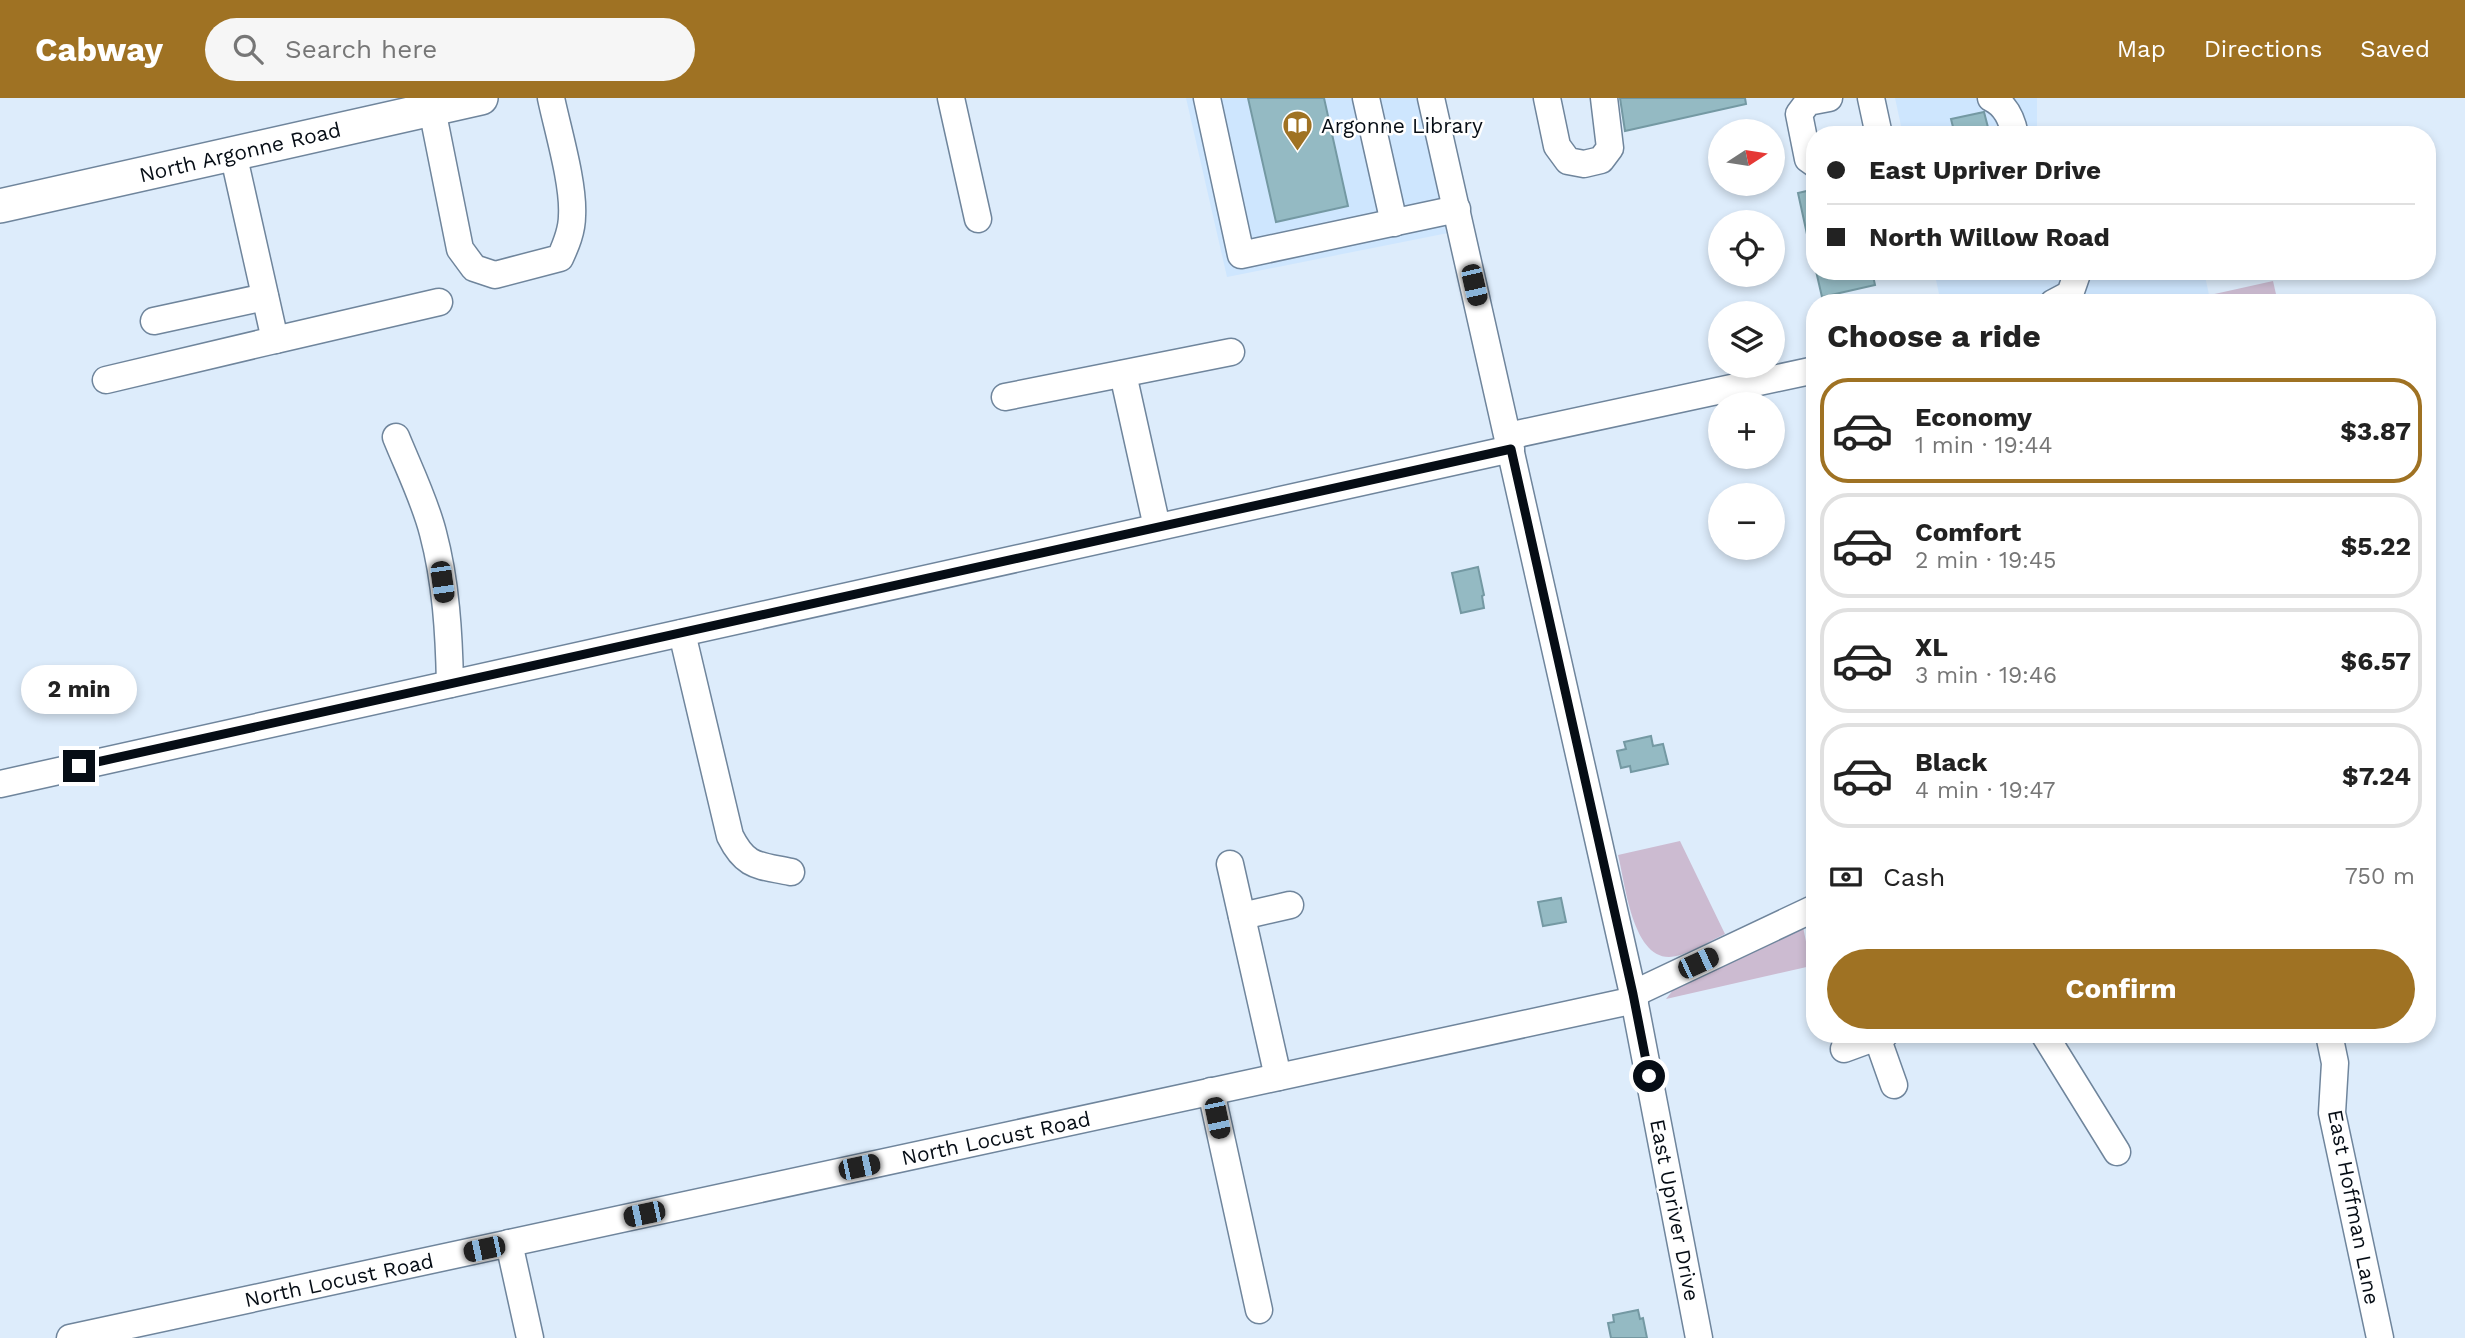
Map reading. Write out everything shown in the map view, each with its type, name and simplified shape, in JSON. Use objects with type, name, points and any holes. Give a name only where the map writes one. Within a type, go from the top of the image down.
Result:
[{"type":"main road","name":"North Argonne Road","points":[[0,206],[481,98]]},
{"type":"street","points":[[432,109],[460,249],[474,268],[495,275],[560,258],[569,238],[572,216],[570,193],[551,98]]},
{"type":"street","points":[[951,98],[978,219]]},
{"type":"street","points":[[1207,98],[1241,255],[1457,209]]},
{"type":"street","points":[[1366,98],[1394,223]]},
{"type":"street","name":"East Upriver Drive","points":[[1431,98],[1634,997],[1699,1338]]},
{"type":"street","points":[[1547,98],[1557,146],[1568,161],[1584,164],[1601,160],[1610,148],[1604,98]]},
{"type":"street","points":[[1806,149],[1799,114],[1808,102],[1829,98]]},
{"type":"street","points":[[1871,98],[1878,126]]},
{"type":"street","points":[[1991,98],[1996,100],[2011,118],[2013,126]]},
{"type":"street","points":[[233,153],[275,340]]},
{"type":"street","points":[[153,321],[265,297]]},
{"type":"street","points":[[106,380],[439,302]]},
{"type":"street","points":[[1005,397],[1231,352]]},
{"type":"street","points":[[0,784],[1157,527],[1806,372]]},
{"type":"street","points":[[1123,374],[1157,527]]},
{"type":"street","points":[[396,437],[433,532],[446,618],[450,684]]},
{"type":"street","points":[[682,633],[730,836],[740,855],[753,863],[791,872]]},
{"type":"street","points":[[1230,864],[1278,1077]]},
{"type":"street","points":[[1242,916],[1290,905]]},
{"type":"street","name":"North Locust Road","points":[[70,1338],[1278,1077],[1634,997],[1806,912]]},
{"type":"street","points":[[1844,1049],[1861,1043]]},
{"type":"street","points":[[1883,1043],[1894,1085]]},
{"type":"street","points":[[2050,1043],[2117,1152]]},
{"type":"street","name":"East Hoffman Lane","points":[[2331,1043],[2335,1063],[2332,1113],[2380,1338]]},
{"type":"street","points":[[1211,1091],[1259,1310]]},
{"type":"street","points":[[509,1243],[530,1338]]},
{"type":"shaded area","points":[[1186,98],[1417,98],[1448,233],[1227,277]]},
{"type":"shaded area","points":[[1895,98],[2037,98],[2037,126],[1901,126]]},
{"type":"shaded area","points":[[1936,280],[2206,280],[2209,294],[1939,294]]},
{"type":"shaded area","points":[[2273,281],[2276,294],[2214,294]]},
{"type":"shaded area","points":[[1680,841],[1725,934],[1689,952],[1669,957],[1656,954],[1638,932],[1627,899],[1618,855]]},
{"type":"shaded area","points":[[1803,927],[1806,967],[1666,999],[1673,990]]},
{"type":"building","name":"Argonne Library","points":[[1248,98],[1324,98],[1348,206],[1276,222]]},
{"type":"building","points":[[1620,98],[1745,98],[1746,104],[1625,131]]},
{"type":"building","points":[[1984,112],[1988,126],[1953,126],[1951,119]]},
{"type":"building","points":[[1806,191],[1806,230],[1798,193]]},
{"type":"building","points":[[1818,280],[1874,280],[1875,285],[1835,294],[1821,294]]},
{"type":"building","points":[[1478,567],[1484,608],[1461,613],[1452,573]]},
{"type":"building","points":[[1651,736],[1653,746],[1663,744],[1668,764],[1631,772],[1630,766],[1621,768],[1617,751],[1626,749],[1624,742]]},
{"type":"building","points":[[1561,898],[1566,922],[1543,926],[1538,902]]},
{"type":"building","points":[[1638,1310],[1640,1319],[1643,1318],[1647,1338],[1611,1338],[1608,1323],[1614,1322],[1613,1315]]},
{"type":"place","name":"Argonne Library","points":[[1298,152]]},
{"type":"route","points":[[79,766],[1511,449],[1649,1076]]}]
